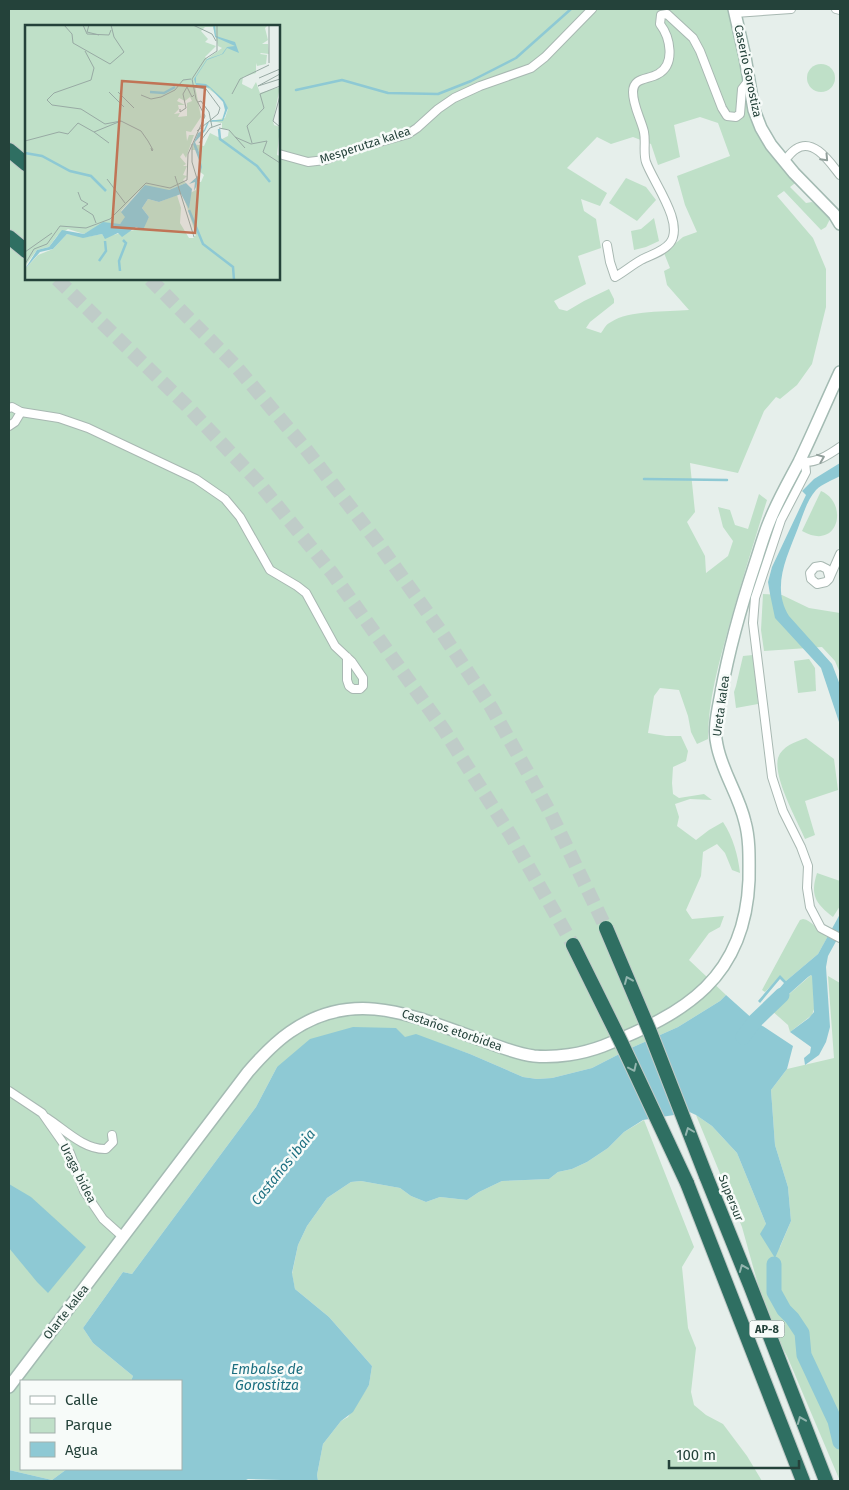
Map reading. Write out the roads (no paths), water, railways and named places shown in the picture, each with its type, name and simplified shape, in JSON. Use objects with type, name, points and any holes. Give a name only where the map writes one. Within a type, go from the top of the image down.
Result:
[{"type":"highway","points":[[9,150],[25,163]]},
{"type":"highway","points":[[9,237],[25,250]]},
{"type":"highway","name":"Supersur","points":[[606,928],[650,1032],[826,1481]]},
{"type":"highway","name":"AP-8","points":[[573,945],[622,1042],[686,1183],[803,1481]]},
{"type":"street","name":"Mesperutza kalea","points":[[280,154],[308,162],[325,160],[345,152],[408,134],[454,98],[480,86],[531,68],[547,55],[592,9]]},
{"type":"street","points":[[734,11],[791,9]]},
{"type":"street","points":[[836,9],[840,10]]},
{"type":"street","name":"Caserio Gorostiza","points":[[734,11],[754,110],[761,128],[771,145],[784,161],[834,214],[840,224]]},
{"type":"street","points":[[607,245],[615,277],[664,248],[671,242],[673,235],[673,225],[667,203],[646,161],[644,134],[639,112],[634,102],[633,91],[634,85],[638,81],[659,74],[670,56],[670,44],[666,32],[660,24],[661,15],[667,14],[693,38],[708,68],[722,108],[727,116],[736,117],[740,114],[742,89],[749,80]]},
{"type":"street","points":[[784,161],[797,148],[806,146],[822,153],[840,175]]},
{"type":"street","name":"Ureta kalea","points":[[713,980],[734,948],[745,918],[750,858],[746,822],[716,743],[716,725],[721,692],[735,631],[770,520],[802,462],[840,372]]},
{"type":"street","points":[[9,408],[12,407],[21,412],[59,418],[88,428],[196,479],[226,499],[240,517],[270,570],[306,593],[335,646],[347,657]]},
{"type":"street","points":[[9,426],[15,422],[21,412]]},
{"type":"street","points":[[802,462],[827,456],[840,447]]},
{"type":"street","name":"Ureta kalea","points":[[802,462],[806,472],[781,520],[755,598],[753,623],[772,777],[784,811],[808,866],[807,888],[810,907],[821,928],[840,938]]},
{"type":"street","points":[[829,576],[840,554]]},
{"type":"street","name":"Castaños etorbidea","points":[[123,1237],[248,1072],[273,1045],[290,1031],[316,1018],[350,1009],[377,1008],[393,1010],[520,1054],[566,1055],[596,1049],[646,1028],[679,1009],[697,996],[713,980]]},
{"type":"street","name":"Uraga bidea","points":[[9,1091],[42,1113],[70,1153],[84,1191],[103,1219],[123,1237]]},
{"type":"street","points":[[42,1113],[78,1140],[91,1146],[106,1149],[113,1142],[112,1135]]},
{"type":"street","name":"Olarte kalea","points":[[9,1387],[123,1237]]},
{"type":"water","points":[[840,463],[840,476],[818,488],[808,503],[786,561],[781,583],[781,594],[789,616],[832,664],[840,685],[840,725],[821,668],[775,618],[768,582],[772,567],[806,495],[802,491],[814,479]]},
{"type":"water","points":[[840,914],[840,934],[828,956],[826,967],[830,1027],[826,1042],[819,1055],[805,1065],[804,1058],[810,1053],[811,1047],[790,1032],[814,1012],[812,976],[808,977],[771,1010],[765,1006],[784,983],[780,979],[760,1003],[758,1001],[780,975],[786,981],[818,954]]},
{"type":"water","name":"Embalse de Gorostitza","points":[[726,995],[755,1021],[793,1046],[787,1069],[771,1090],[775,1145],[788,1187],[791,1221],[775,1258],[760,1234],[766,1224],[737,1153],[712,1126],[683,1109],[674,1115],[643,1120],[624,1132],[608,1148],[587,1162],[572,1169],[558,1172],[549,1179],[502,1181],[467,1200],[440,1197],[426,1202],[411,1196],[400,1188],[361,1181],[351,1182],[327,1198],[307,1226],[298,1245],[292,1273],[295,1289],[329,1317],[372,1366],[369,1385],[353,1412],[341,1421],[323,1444],[317,1475],[318,1481],[248,1479],[244,1481],[9,1481],[9,1470],[52,1480],[66,1470],[182,1470],[182,1380],[131,1380],[133,1376],[93,1343],[83,1328],[123,1272],[132,1274],[256,1107],[277,1067],[310,1039],[353,1027],[396,1028],[405,1037],[416,1034],[470,1054],[523,1077],[537,1079],[552,1078],[592,1068],[678,1027],[720,1001]]},
{"type":"water","points":[[9,1184],[31,1197],[86,1247],[48,1293],[9,1248]]},
{"type":"waterway","points":[[296,90],[342,80],[388,93],[438,94],[471,81],[516,58],[571,9]]},
{"type":"waterway","points":[[644,479],[727,480]]},
{"type":"waterway","points":[[743,1037],[755,1021],[782,995]]},
{"type":"waterway","points":[[774,1264],[774,1292],[784,1310],[802,1333],[804,1355],[835,1421],[840,1442]]},
{"type":"tunnel","points":[[58,280],[186,405],[258,482],[332,573],[444,730],[510,834],[573,945]]},
{"type":"tunnel","points":[[151,280],[234,364],[305,448],[378,543],[442,633],[491,707],[551,814],[606,928]]},
{"type":"water label","name":"Castaños ibaia","points":[[283,1167]]}]
